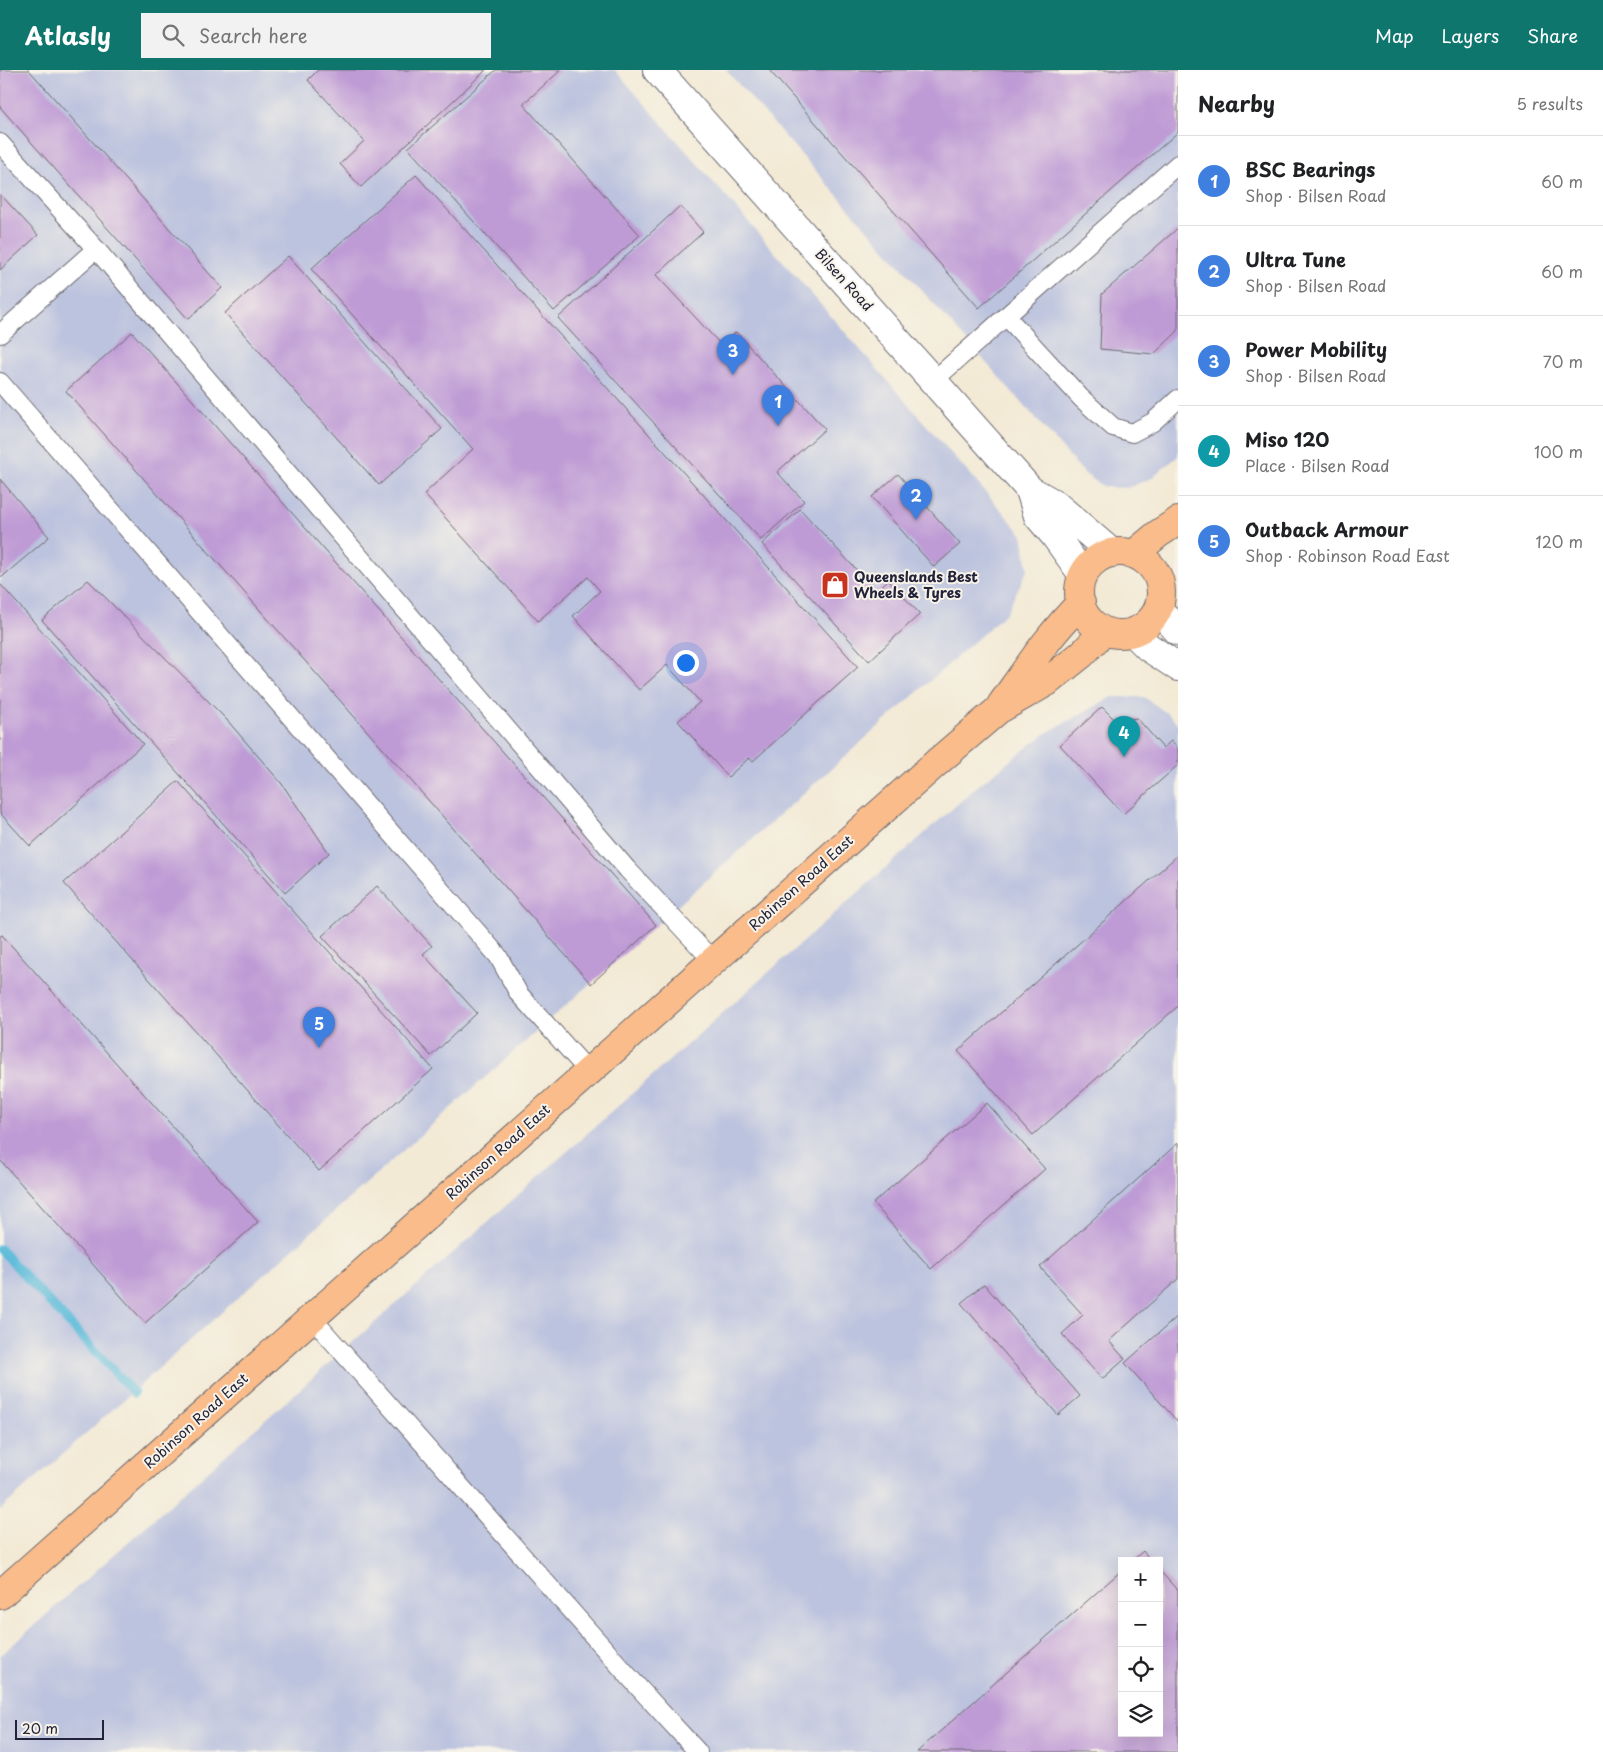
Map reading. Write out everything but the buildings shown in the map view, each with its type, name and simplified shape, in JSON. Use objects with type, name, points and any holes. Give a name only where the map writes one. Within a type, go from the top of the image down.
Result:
[{"type":"main road","points":[[1123,554],[1146,562],[1156,572],[1166,588],[1152,619],[1143,627],[1123,634],[1104,631],[1093,624],[1085,614],[1079,589],[1083,576],[1100,557],[1123,554],[1178,521]]},
{"type":"main road","name":"Robinson Road East","points":[[998,710],[1030,663],[1066,618],[1081,603]]},
{"type":"main road","name":"Robinson Road East","points":[[0,1595],[712,961],[998,710],[1047,682],[1082,654],[1104,631]]},
{"type":"street","name":"Bilsen Road","points":[[657,70],[1030,490],[1055,504],[1123,554]]},
{"type":"street","name":"Bilsen Road","points":[[1030,490],[1038,516],[1055,536],[1083,576]]},
{"type":"street","points":[[1166,588],[1178,631]]},
{"type":"street","points":[[1133,632],[1148,647],[1178,667]]},
{"type":"lane","points":[[0,143],[96,249],[627,869],[712,961]]},
{"type":"lane","points":[[933,380],[1178,164]]},
{"type":"lane","points":[[0,334],[96,249]]},
{"type":"lane","points":[[1006,316],[1081,398],[1113,427],[1132,433],[1153,422],[1178,399]]},
{"type":"lane","points":[[0,382],[498,956],[519,994],[589,1072]]},
{"type":"lane","points":[[312,1318],[640,1690],[698,1752]]},
{"type":"shaded area","points":[[0,70],[615,70],[1022,534],[1028,569],[1006,613],[0,1510]]},
{"type":"shaded area","points":[[726,70],[1178,70],[1178,456],[1152,478],[1127,488],[1104,487],[1085,474]]},
{"type":"shaded area","points":[[1112,697],[1144,697],[1168,714],[1178,724],[1178,1752],[0,1752],[0,1656],[979,785],[1046,733]]},
{"type":"waterway","points":[[0,1249],[134,1393]]},
{"type":"place","name":"Power Mobility","points":[[733,375]]},
{"type":"place","name":"BSC Bearings","points":[[778,426]]},
{"type":"place","name":"Ultra Tune","points":[[916,520]]},
{"type":"place","name":"Queenslands Best Wheels & Tyres","points":[[835,585]]},
{"type":"place","name":"Miso 120","points":[[1124,757]]},
{"type":"place","name":"Outback Armour","points":[[319,1048]]}]
